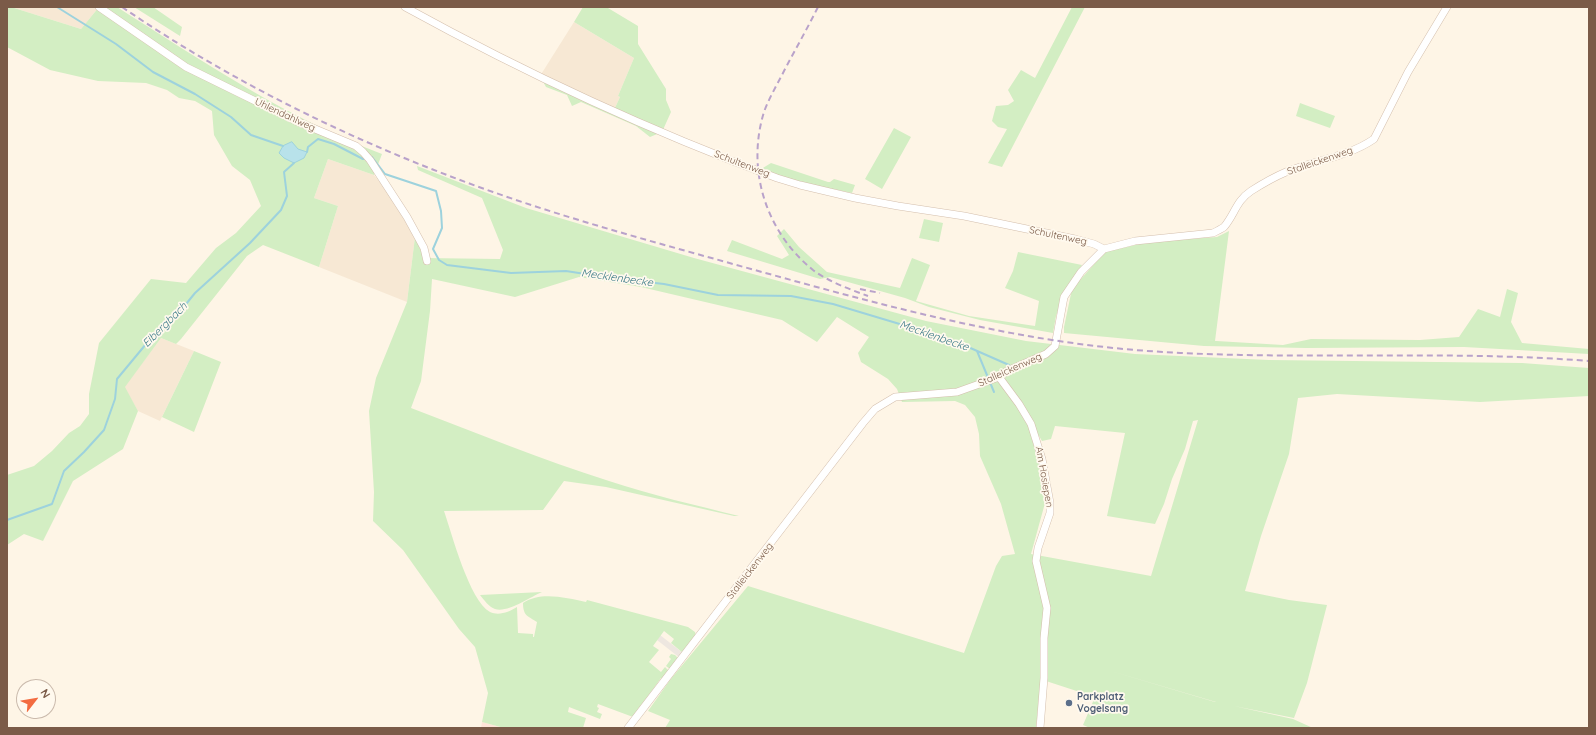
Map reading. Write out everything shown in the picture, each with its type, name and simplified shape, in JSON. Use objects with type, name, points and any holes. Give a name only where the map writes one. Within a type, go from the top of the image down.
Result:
[{"type":"street","name":"Schultenweg","points":[[406,7],[492,53],[646,125],[777,178],[855,198],[964,216],[1075,239],[1094,244],[1104,249]]},
{"type":"street","name":"Stalleickenweg","points":[[628,728],[863,423],[876,409],[896,397],[957,392],[995,378],[1007,371],[1046,354],[1055,346],[1064,298],[1081,272],[1104,249],[1135,241],[1213,233],[1223,228],[1236,205],[1243,196],[1251,191],[1286,172],[1365,146],[1374,140],[1408,72],[1447,7]]},
{"type":"street","name":"Uhlendahlweg","points":[[100,8],[186,67],[296,121],[356,146],[369,158],[407,217],[424,248],[427,260]]},
{"type":"street","name":"Am Hosiepen","points":[[995,378],[1019,404],[1031,424],[1042,460],[1050,503],[1050,513],[1038,548],[1036,561],[1048,608],[1044,638],[1044,678],[1040,728]]},
{"type":"shaded area","points":[[11,7],[99,7],[81,29]]},
{"type":"shaded area","points":[[574,22],[634,58],[618,96],[620,97],[614,110],[540,76]]},
{"type":"shaded area","points":[[328,159],[374,175],[386,190],[415,237],[407,302],[319,267],[338,206],[314,198]]},
{"type":"shaded area","points":[[161,338],[194,351],[160,421],[138,411],[124,387]]},
{"type":"shaded area","points":[[660,635],[683,653],[680,658],[657,640]]},
{"type":"shaded area","points":[[482,722],[504,728],[481,728]]},
{"type":"green space","points":[[7,7],[81,29],[99,7],[117,7],[213,68],[279,106],[347,140],[382,154],[374,175],[328,159],[314,198],[338,206],[319,267],[263,245],[247,256],[181,339],[176,344],[161,338],[125,387],[138,411],[123,449],[73,481],[43,541],[24,534],[7,545],[7,475],[34,466],[52,451],[69,433],[80,426],[89,414],[89,394],[99,343],[151,279],[186,283],[216,248],[236,233],[261,206],[250,180],[232,166],[214,135],[212,111],[195,101],[179,98],[167,90],[146,83],[98,81],[50,70],[7,47]]},
{"type":"green space","points":[[134,7],[153,7],[182,27],[180,36]]},
{"type":"green space","points":[[583,7],[609,7],[608,8],[638,26],[638,44],[666,89],[666,100],[671,112],[662,132],[650,137],[636,126],[581,102],[572,106],[567,95],[546,87],[540,76],[614,110],[620,97],[618,96],[634,58],[574,22]]},
{"type":"green space","points":[[1072,7],[1085,7],[1002,167],[988,163],[1007,129],[998,127],[992,121],[996,106],[1008,105],[1014,101],[1008,90],[1021,70],[1035,78]]},
{"type":"green space","points":[[1300,103],[1335,116],[1330,128],[1296,116]]},
{"type":"green space","points":[[894,128],[911,137],[882,189],[865,179]]},
{"type":"green space","points":[[771,163],[828,182],[834,179],[855,185],[852,193],[799,182],[758,171]]},
{"type":"green space","points":[[417,166],[526,208],[694,258],[926,321],[1026,341],[1135,354],[1269,360],[1522,363],[1589,368],[1589,396],[1480,402],[1337,394],[1298,398],[1289,454],[1261,536],[1245,591],[1289,600],[1327,605],[1307,683],[1294,718],[1234,706],[1293,719],[1313,728],[1090,728],[1083,725],[1095,697],[1046,681],[1048,652],[1044,651],[1036,728],[665,728],[670,720],[648,711],[670,680],[748,586],[964,653],[996,566],[1002,556],[1015,554],[1001,504],[980,456],[979,434],[975,417],[965,405],[955,401],[902,402],[897,389],[888,379],[861,362],[858,353],[869,337],[837,317],[817,342],[782,320],[641,287],[579,277],[515,297],[432,279],[430,311],[421,381],[411,408],[584,473],[657,495],[739,516],[606,487],[564,481],[543,510],[444,511],[462,566],[475,594],[482,605],[493,613],[504,613],[517,607],[518,633],[533,634],[534,637],[537,622],[525,613],[523,603],[530,599],[546,596],[562,597],[586,602],[587,600],[688,627],[695,632],[696,636],[683,653],[671,643],[674,639],[664,631],[653,646],[659,650],[649,662],[661,672],[665,667],[669,671],[663,679],[661,678],[633,717],[598,704],[597,707],[599,708],[597,712],[602,714],[600,719],[569,707],[568,712],[586,718],[583,728],[504,728],[482,722],[488,693],[475,647],[459,629],[403,550],[373,521],[374,492],[369,411],[376,378],[407,302],[415,237],[424,258],[500,259],[503,250],[482,198],[418,170]],"holes":[[[998,378],[1020,404],[1042,441],[1051,439],[1055,426],[1125,433],[1107,516],[1155,524],[1185,449],[1193,421],[1198,420],[1151,576],[1031,554],[1045,503],[1043,479],[1029,428],[1018,405]],[[1104,669],[1216,702],[1215,702]]]},
{"type":"green space","points":[[924,219],[943,223],[939,242],[919,238]]},
{"type":"green space","points":[[784,229],[799,247],[827,272],[900,288],[912,258],[930,265],[916,301],[969,316],[1035,326],[1039,301],[1005,288],[1013,271],[1018,252],[1082,265],[1064,293],[1056,316],[1053,333],[980,320],[929,307],[905,298],[830,277],[820,279],[727,251],[732,240],[782,259],[789,255],[777,236]]},
{"type":"green space","points":[[1229,231],[1215,341],[1283,345],[1311,339],[1420,340],[1459,337],[1478,309],[1500,317],[1507,289],[1518,293],[1511,322],[1522,343],[1589,349],[1589,354],[1464,347],[1306,348],[1204,346],[1064,333],[1072,289],[1105,252],[1148,242],[1217,237]]},
{"type":"green space","points":[[194,351],[221,362],[194,432],[162,417]]},
{"type":"green space","points":[[542,592],[512,607],[500,610],[491,607],[480,595]]},
{"type":"green space","points":[[671,654],[678,658],[670,669],[666,666],[671,659],[669,657]]},
{"type":"water","points":[[292,142],[298,149],[307,152],[304,158],[294,163],[284,158],[279,153],[283,146]]},
{"type":"waterway","name":"Eibergbach","points":[[57,7],[116,44],[153,72],[195,94],[231,117],[251,135],[283,146]]},
{"type":"waterway","name":"Mecklenbecke","points":[[307,152],[308,147],[318,139],[334,144],[363,159],[367,158]]},
{"type":"waterway","name":"Mecklenbecke","points":[[371,158],[372,157],[385,174],[436,191],[441,211],[442,228],[433,249],[439,260],[447,265],[511,273],[566,271],[664,284],[718,295],[791,296],[833,304],[913,328],[959,343],[1009,365]]},
{"type":"waterway","name":"Eibergbach","points":[[7,520],[52,504],[64,471],[104,430],[115,399],[117,379],[151,338],[173,320],[195,293],[250,243],[281,210],[287,196],[284,172],[294,163]]},
{"type":"waterway","points":[[977,351],[994,392]]},
{"type":"railway","points":[[122,7],[165,35],[255,88],[349,134],[444,174],[525,203],[589,223],[751,269],[894,307],[989,329],[1038,338],[1135,350],[1248,355],[1476,356],[1589,361]]},
{"type":"railway","points":[[818,7],[764,112],[759,134],[757,156],[759,177],[764,198],[772,219],[783,237],[797,255],[813,270],[826,278],[839,285],[868,296]]},
{"type":"railway","points":[[860,289],[880,293]]},
{"type":"place","name":"Parkplatz Vogelsang","points":[[1069,703]]}]
